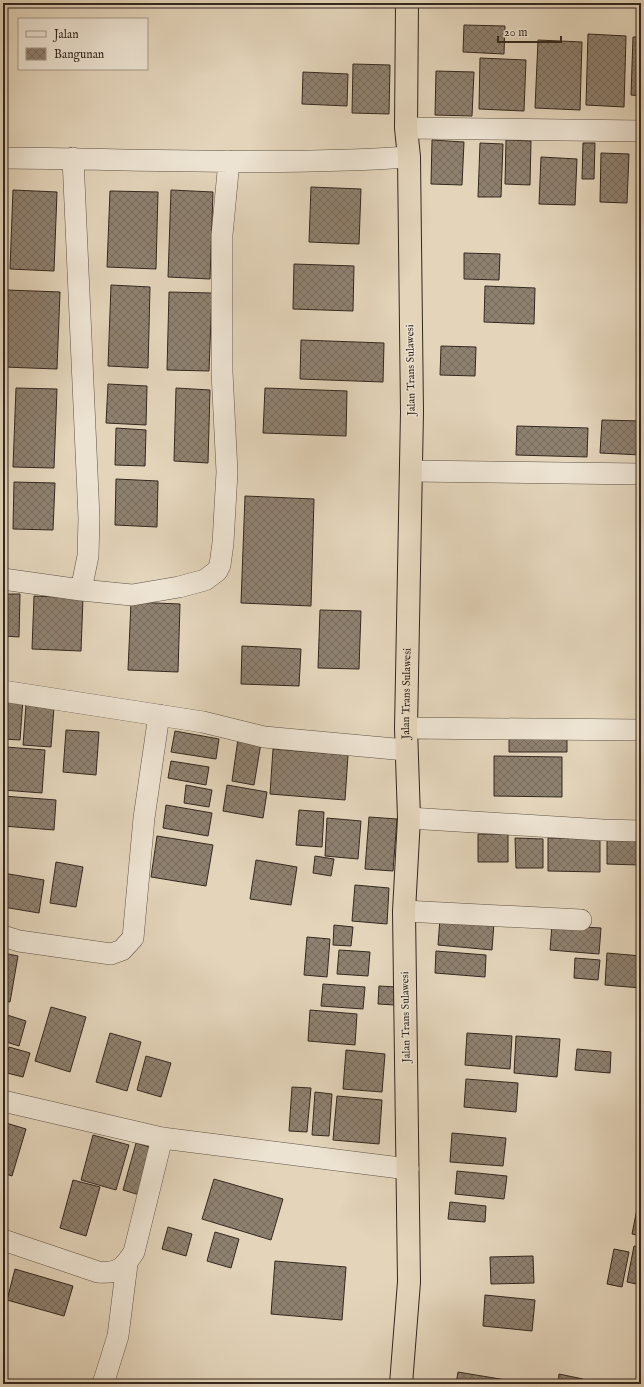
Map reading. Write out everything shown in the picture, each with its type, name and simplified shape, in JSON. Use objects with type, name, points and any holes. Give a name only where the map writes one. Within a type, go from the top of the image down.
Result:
[{"type":"highway","name":"Jalan Trans Sulawesi","points":[[401,1384],[409,1282],[404,911],[409,818],[406,728],[412,412],[409,157],[406,128],[407,3]]},
{"type":"street","points":[[406,128],[641,131]]},
{"type":"street","points":[[3,158],[352,161],[409,157]]},
{"type":"street","points":[[73,158],[89,518],[88,556],[81,590]]},
{"type":"street","points":[[3,579],[81,590],[132,595],[179,587],[206,580],[217,571],[220,565],[224,543],[228,472],[222,372],[222,236],[229,161]]},
{"type":"street","points":[[411,471],[641,474]]},
{"type":"street","points":[[3,690],[203,722],[264,737],[406,750]]},
{"type":"street","points":[[3,936],[19,941],[111,954],[122,950],[133,938],[144,818],[159,715]]},
{"type":"street","points":[[406,728],[641,730]]},
{"type":"street","points":[[409,818],[641,831]]},
{"type":"street","points":[[404,911],[581,920]]},
{"type":"street","points":[[3,1101],[162,1138],[408,1169]]},
{"type":"street","points":[[3,1240],[98,1272],[109,1273],[118,1271],[127,1264],[134,1252],[162,1138]]},
{"type":"street","points":[[103,1384],[118,1336],[127,1264]]},
{"type":"building","points":[[464,25],[505,26],[504,54],[463,52]]},
{"type":"building","points":[[588,34],[626,36],[624,107],[586,105]]},
{"type":"building","points":[[633,37],[641,37],[641,96],[631,95]]},
{"type":"building","points":[[538,40],[582,42],[580,110],[535,108]]},
{"type":"building","points":[[480,58],[526,60],[524,111],[479,109]]},
{"type":"building","points":[[353,64],[390,65],[389,114],[352,113]]},
{"type":"building","points":[[436,71],[474,72],[472,116],[435,115]]},
{"type":"building","points":[[303,72],[348,74],[347,106],[302,104]]},
{"type":"building","points":[[432,140],[464,142],[462,185],[431,184]]},
{"type":"building","points":[[506,140],[531,141],[530,185],[505,184]]},
{"type":"building","points":[[480,143],[503,144],[501,197],[478,197]]},
{"type":"building","points":[[583,143],[595,143],[594,179],[582,179]]},
{"type":"building","points":[[601,153],[629,154],[627,203],[600,202]]},
{"type":"building","points":[[541,157],[577,159],[575,205],[539,204]]},
{"type":"building","points":[[311,187],[361,189],[359,244],[309,242]]},
{"type":"building","points":[[13,190],[57,192],[54,271],[10,269]]},
{"type":"building","points":[[171,190],[213,192],[210,279],[168,277]]},
{"type":"building","points":[[110,191],[158,192],[156,269],[107,267]]},
{"type":"building","points":[[464,253],[500,254],[499,280],[464,279]]},
{"type":"building","points":[[294,264],[354,266],[353,311],[293,309]]},
{"type":"building","points":[[111,285],[150,287],[148,368],[108,366]]},
{"type":"building","points":[[485,286],[535,288],[534,324],[484,322]]},
{"type":"building","points":[[7,290],[60,292],[57,369],[4,367]]},
{"type":"building","points":[[169,292],[212,293],[209,371],[167,370]]},
{"type":"building","points":[[638,339],[641,339],[641,379],[637,378]]},
{"type":"building","points":[[301,340],[384,343],[383,382],[300,379]]},
{"type":"building","points":[[441,346],[476,347],[475,376],[440,375]]},
{"type":"building","points":[[108,384],[147,386],[146,425],[106,423]]},
{"type":"building","points":[[16,388],[57,389],[54,468],[13,467]]},
{"type":"building","points":[[176,388],[210,390],[208,463],[174,461]]},
{"type":"building","points":[[265,388],[347,391],[346,436],[263,433]]},
{"type":"building","points":[[602,420],[641,421],[641,455],[600,453]]},
{"type":"building","points":[[517,426],[588,428],[587,457],[516,455]]},
{"type":"building","points":[[116,428],[146,430],[145,466],[115,465]]},
{"type":"building","points":[[116,479],[158,481],[157,527],[115,525]]},
{"type":"building","points":[[14,482],[55,483],[53,530],[13,529]]},
{"type":"building","points":[[245,496],[314,499],[311,606],[241,603]]},
{"type":"building","points":[[3,594],[20,594],[19,637],[3,636]]},
{"type":"building","points":[[34,596],[83,598],[81,651],[32,649]]},
{"type":"building","points":[[131,602],[180,604],[178,672],[128,670]]},
{"type":"building","points":[[320,610],[361,611],[359,669],[318,668]]},
{"type":"building","points":[[242,646],[301,649],[299,686],[241,684]]},
{"type":"building","points":[[3,697],[23,699],[20,740],[3,739]]},
{"type":"building","points":[[26,705],[54,707],[51,747],[23,745]]},
{"type":"building","points":[[66,730],[99,732],[96,775],[63,772]]},
{"type":"building","points":[[175,731],[219,739],[216,759],[171,752]]},
{"type":"building","points":[[509,733],[567,734],[567,752],[509,752]]},
{"type":"building","points":[[238,739],[261,743],[254,785],[232,781]]},
{"type":"building","points":[[6,747],[45,750],[42,793],[3,790]]},
{"type":"building","points":[[273,749],[348,755],[345,800],[270,794]]},
{"type":"building","points":[[494,756],[562,757],[562,797],[494,796]]},
{"type":"building","points":[[171,761],[209,767],[206,785],[168,778]]},
{"type":"building","points":[[186,785],[212,790],[209,807],[184,803]]},
{"type":"building","points":[[227,785],[267,792],[263,818],[223,811]]},
{"type":"building","points":[[3,796],[56,800],[54,830],[3,826]]},
{"type":"building","points":[[166,805],[212,813],[208,836],[163,828]]},
{"type":"building","points":[[299,810],[324,812],[322,847],[296,845]]},
{"type":"building","points":[[369,817],[397,819],[393,871],[365,869]]},
{"type":"building","points":[[327,818],[361,821],[358,859],[325,856]]},
{"type":"building","points":[[478,834],[508,834],[508,862],[478,862]]},
{"type":"building","points":[[157,836],[213,845],[206,886],[151,877]]},
{"type":"building","points":[[515,838],[543,839],[543,868],[516,868]]},
{"type":"building","points":[[548,838],[600,839],[600,872],[548,871]]},
{"type":"building","points":[[607,838],[638,839],[638,865],[607,864]]},
{"type":"building","points":[[315,856],[334,859],[331,876],[313,873]]},
{"type":"building","points":[[256,860],[297,867],[291,905],[250,899]]},
{"type":"building","points":[[56,862],[83,867],[76,907],[50,903]]},
{"type":"building","points":[[3,873],[44,880],[39,913],[3,907]]},
{"type":"building","points":[[355,885],[389,888],[387,924],[352,921]]},
{"type":"building","points":[[440,918],[494,922],[492,950],[438,945]]},
{"type":"building","points":[[334,925],[353,927],[351,946],[333,945]]},
{"type":"building","points":[[552,925],[601,928],[599,954],[550,950]]},
{"type":"building","points":[[307,937],[330,939],[327,977],[304,975]]},
{"type":"building","points":[[339,950],[370,952],[368,976],[337,974]]},
{"type":"building","points":[[436,951],[486,955],[485,977],[435,973]]},
{"type":"building","points":[[3,953],[18,956],[10,1002],[3,1001]]},
{"type":"building","points":[[607,953],[641,956],[641,988],[605,985]]},
{"type":"building","points":[[575,958],[600,960],[598,980],[574,978]]},
{"type":"building","points":[[323,984],[365,987],[363,1009],[321,1006]]},
{"type":"building","points":[[379,986],[396,987],[395,1005],[378,1004]]},
{"type":"building","points":[[51,1007],[86,1017],[70,1072],[35,1061]]},
{"type":"building","points":[[310,1010],[357,1014],[355,1045],[308,1041]]},
{"type":"building","points":[[4,1014],[26,1021],[19,1046],[3,1041]]},
{"type":"building","points":[[110,1033],[141,1042],[127,1091],[96,1082]]},
{"type":"building","points":[[467,1033],[512,1036],[510,1069],[465,1065]]},
{"type":"building","points":[[516,1036],[560,1039],[557,1077],[514,1073]]},
{"type":"building","points":[[9,1047],[30,1053],[23,1077],[3,1072]]},
{"type":"building","points":[[577,1049],[611,1052],[610,1073],[575,1070]]},
{"type":"building","points":[[346,1050],[385,1054],[382,1092],[343,1089]]},
{"type":"building","points":[[146,1056],[171,1063],[161,1097],[137,1090]]},
{"type":"building","points":[[466,1079],[518,1083],[516,1112],[464,1107]]},
{"type":"building","points":[[292,1087],[311,1088],[307,1132],[289,1131]]},
{"type":"building","points":[[315,1092],[332,1094],[329,1136],[312,1135]]},
{"type":"building","points":[[337,1096],[382,1100],[379,1144],[333,1140]]},
{"type":"building","points":[[6,1123],[26,1129],[12,1176],[3,1173],[3,1136]]},
{"type":"building","points":[[452,1133],[506,1138],[503,1166],[450,1162]]},
{"type":"building","points":[[93,1135],[129,1145],[116,1190],[81,1180]]},
{"type":"building","points":[[136,1143],[156,1149],[143,1196],[123,1190]]},
{"type":"building","points":[[457,1171],[507,1176],[504,1199],[455,1194]]},
{"type":"building","points":[[214,1179],[283,1199],[271,1240],[202,1219]]},
{"type":"building","points":[[73,1180],[100,1187],[86,1236],[60,1228]]},
{"type":"building","points":[[450,1202],[486,1206],[485,1222],[448,1219]]},
{"type":"building","points":[[638,1204],[641,1205],[641,1236],[632,1234]]},
{"type":"building","points":[[168,1227],[192,1234],[186,1256],[162,1249]]},
{"type":"building","points":[[215,1232],[239,1239],[231,1268],[207,1261]]},
{"type":"building","points":[[634,1246],[641,1247],[641,1285],[627,1282]]},
{"type":"building","points":[[614,1249],[629,1252],[622,1287],[607,1284]]},
{"type":"building","points":[[533,1256],[534,1283],[491,1284],[490,1257]]},
{"type":"building","points":[[275,1261],[346,1267],[342,1320],[271,1314]]},
{"type":"building","points":[[15,1269],[73,1286],[64,1316],[7,1300]]},
{"type":"building","points":[[485,1295],[535,1300],[532,1331],[483,1326]]},
{"type":"building","points":[[458,1372],[506,1380],[505,1384],[456,1384]]},
{"type":"building","points":[[559,1374],[583,1379],[583,1384],[558,1384]]}]
